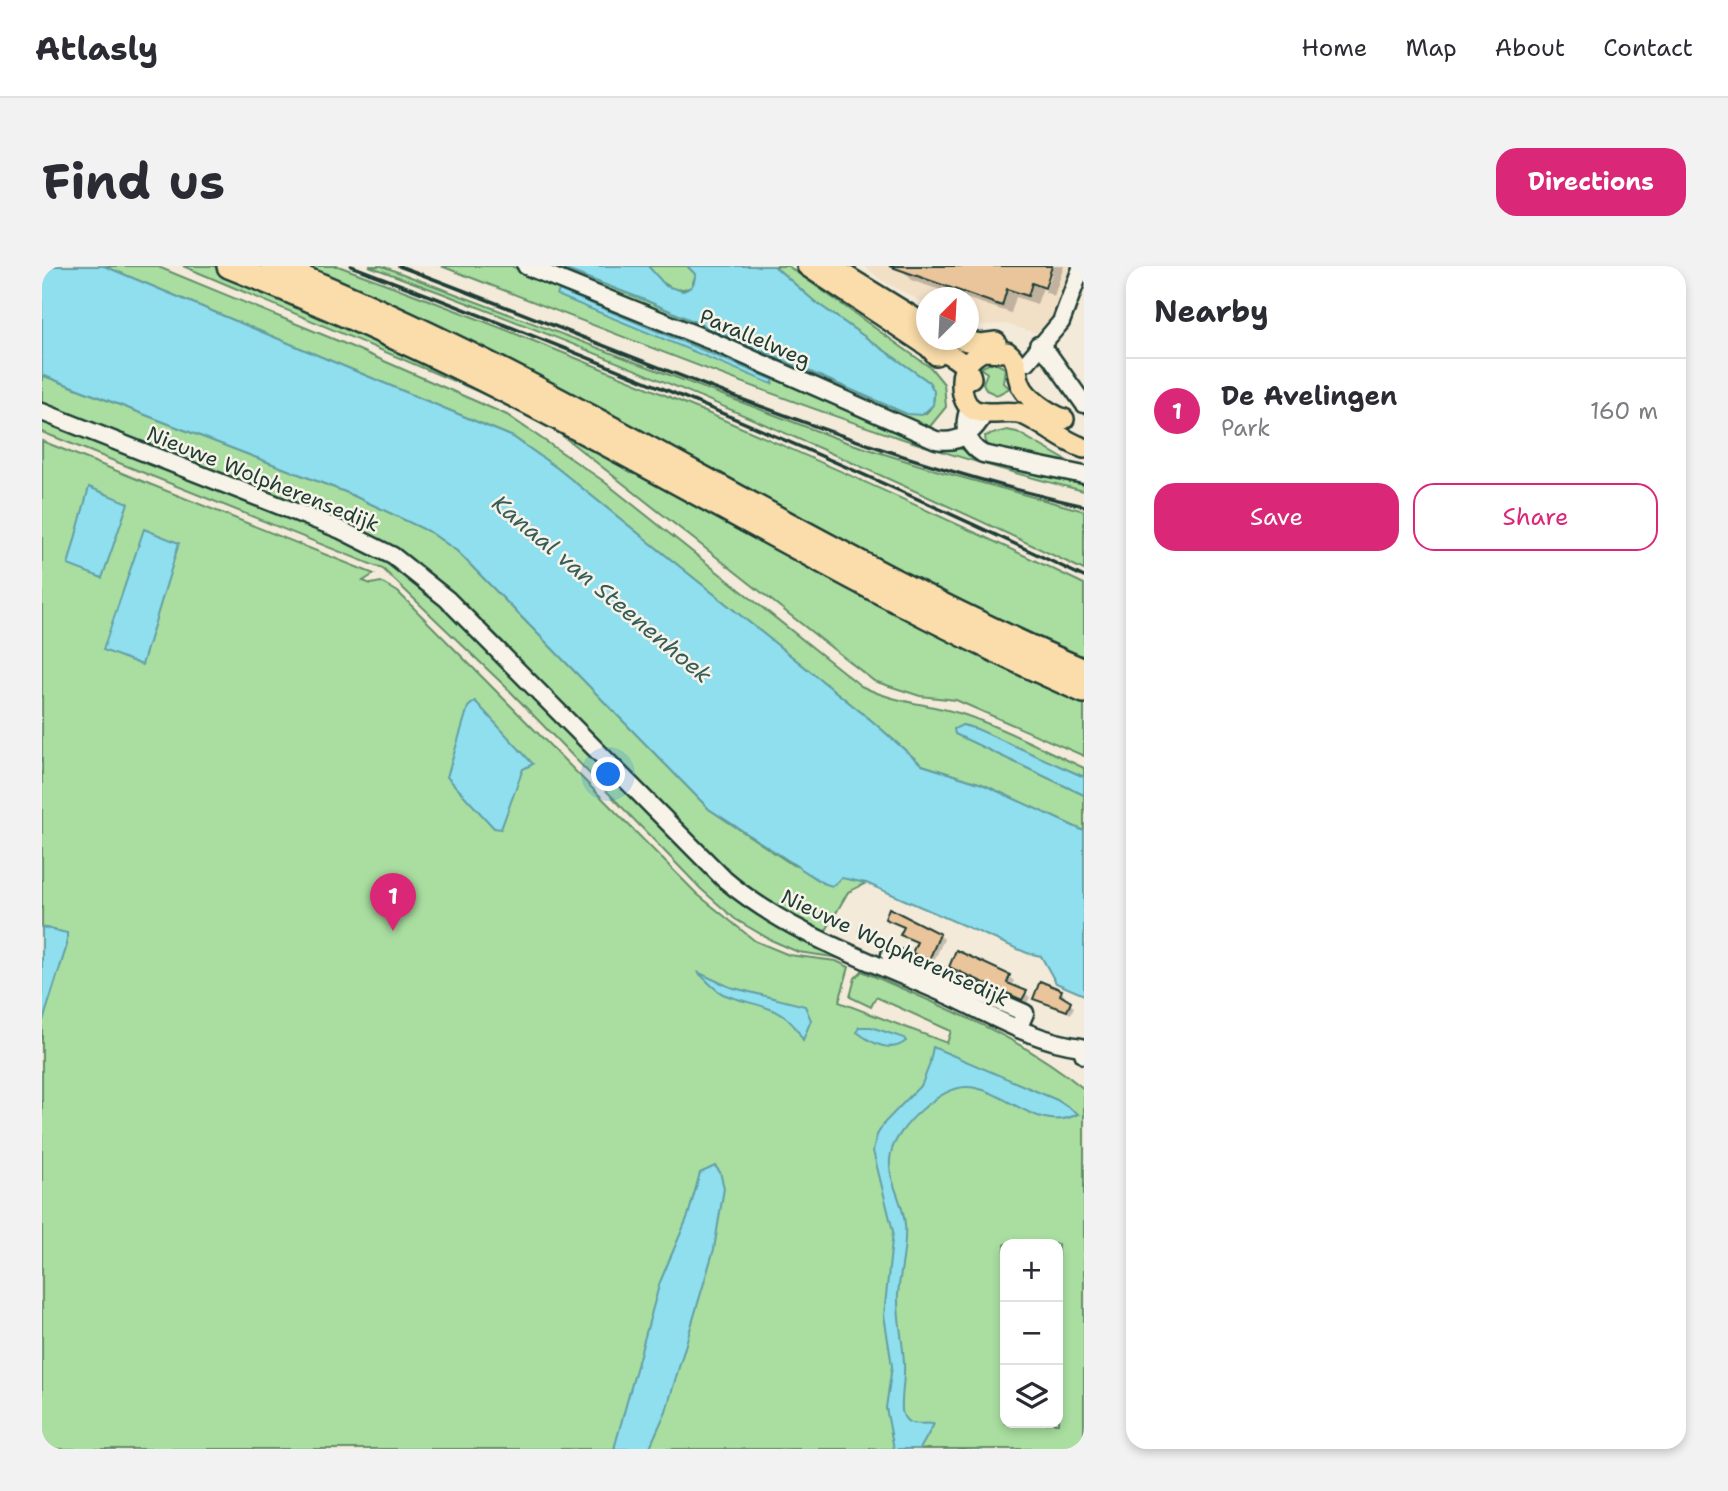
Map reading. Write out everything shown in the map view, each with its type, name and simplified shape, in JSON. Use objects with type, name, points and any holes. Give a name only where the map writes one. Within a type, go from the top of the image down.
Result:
[{"type":"highway","points":[[229,266],[344,314],[503,389],[958,634],[1084,691]]},
{"type":"highway","points":[[273,266],[438,339],[946,608],[1084,671]]},
{"type":"main road","points":[[807,266],[929,347],[970,356],[1002,343],[1018,356],[1026,387],[1084,435]]},
{"type":"main road","points":[[830,266],[916,320]]},
{"type":"main road","points":[[970,356],[963,393],[981,409],[1021,414],[1084,448]]},
{"type":"main road","points":[[981,409],[1012,403],[1026,387]]},
{"type":"street","name":"Parallelweg","points":[[526,266],[709,340],[936,440],[950,441],[967,435]]},
{"type":"street","points":[[1018,356],[1036,355],[1038,345],[1061,322],[1082,266]]},
{"type":"street","points":[[1038,345],[1054,360],[1084,404]]},
{"type":"street","points":[[981,409],[964,420],[972,445],[983,454],[1084,475]]},
{"type":"street","name":"Nieuwe Wolpherensedijk","points":[[42,412],[341,530],[393,556],[447,599],[748,899],[793,927],[1018,1030],[1046,1041],[1083,1045]]},
{"type":"street","name":"Nieuwe Wolpherensedijk","points":[[890,955],[1025,1013],[1018,1030]]},
{"type":"shaded area","points":[[864,266],[1078,266],[1058,317],[1036,333],[1005,324],[979,324],[979,287],[916,287],[916,299],[883,281]]},
{"type":"green space","points":[[104,266],[156,266],[343,343],[507,415],[602,480],[861,686],[900,700],[952,711],[980,721],[1084,768],[1084,777],[967,726],[962,725],[956,734],[1084,795],[1084,831],[982,784],[922,765],[872,721],[557,468],[513,437]]},
{"type":"green space","points":[[183,266],[214,266],[263,284],[529,413]]},
{"type":"green space","points":[[306,266],[338,266],[527,338],[808,456],[1084,584],[1084,658],[933,587],[488,351]]},
{"type":"green space","points":[[369,266],[382,266],[846,442],[1084,511],[1084,570],[730,409],[550,335]]},
{"type":"green space","points":[[441,266],[511,266],[969,452],[1084,483],[1084,491],[1001,469],[839,417],[679,359]]},
{"type":"green space","points":[[534,266],[556,266],[645,300],[907,414],[925,414],[934,399],[929,382],[814,301],[774,266],[788,266],[931,368],[944,384],[946,407],[928,429]]},
{"type":"green space","points":[[648,266],[687,266],[696,274],[691,288],[675,290],[659,280]]},
{"type":"green space","points":[[993,362],[1005,368],[1003,383],[1010,388],[997,395],[986,390],[983,383],[987,373],[980,368]]},
{"type":"green space","points":[[42,375],[348,493],[430,532],[457,551],[709,809],[793,865],[866,883],[848,892],[824,934],[799,923],[729,877],[436,579],[380,539],[42,404]]},
{"type":"green space","points":[[42,417],[372,550],[420,582],[734,897],[771,923],[847,959],[798,952],[735,919],[701,889],[508,689],[383,569],[42,432]]},
{"type":"green space","points":[[550,426],[915,623],[987,659],[1084,700],[1084,756],[956,700],[920,696],[874,681]]},
{"type":"green space","points":[[1007,430],[1017,432],[1076,466],[995,450],[986,444],[985,436]]},
{"type":"green space","points":[[42,441],[374,574],[363,581],[371,584],[381,582],[398,592],[697,894],[755,941],[789,955],[836,961],[849,967],[839,1002],[947,1043],[951,1031],[876,997],[871,1007],[850,997],[855,978],[862,971],[977,1022],[1033,1053],[1084,1089],[1084,1449],[42,1449]]},
{"type":"water","name":"Kanaal van Steenenhoek","points":[[42,266],[104,266],[513,437],[557,468],[872,721],[922,765],[982,784],[1084,831],[1084,995],[1056,983],[1041,956],[1027,953],[866,883],[842,878],[832,886],[823,883],[709,809],[457,551],[430,532],[348,493],[42,375]]},
{"type":"water","points":[[556,266],[648,266],[666,286],[683,291],[691,287],[695,274],[687,266],[774,266],[814,301],[929,382],[934,391],[933,405],[922,415],[907,414],[645,300]]},
{"type":"water","points":[[559,290],[774,380],[772,384],[557,295]]},
{"type":"water","points":[[89,487],[128,503],[102,578],[68,565]]},
{"type":"water","points":[[144,529],[179,543],[142,665],[103,650]]},
{"type":"water","points":[[475,701],[533,764],[523,769],[501,829],[494,828],[447,777],[468,707]]},
{"type":"water","points":[[962,725],[977,729],[1084,777],[1084,795],[955,734],[954,729]]},
{"type":"water","points":[[42,927],[67,933],[67,945],[42,1024]]},
{"type":"water","points":[[697,972],[730,987],[805,1006],[811,1020],[803,1040],[778,1012],[723,994]]},
{"type":"water","points":[[859,1027],[871,1027],[906,1041],[887,1047],[857,1032]]},
{"type":"water","points":[[933,1047],[1057,1100],[1078,1114],[1063,1119],[1049,1119],[982,1090],[957,1088],[934,1100],[901,1132],[891,1153],[890,1163],[904,1216],[905,1234],[898,1294],[904,1363],[902,1411],[904,1417],[914,1424],[934,1424],[920,1449],[894,1449],[886,1408],[892,1366],[884,1315],[893,1231],[873,1151],[877,1135],[885,1122],[922,1084]]},
{"type":"water","points":[[715,1166],[720,1172],[724,1188],[714,1249],[666,1411],[649,1449],[614,1449],[660,1282],[688,1216],[700,1173]]},
{"type":"building","points":[[889,266],[1052,266],[1045,288],[1032,283],[1028,296],[1007,289],[1002,306],[979,298],[979,287],[948,287]]},
{"type":"building","points":[[889,908],[940,934],[929,960],[912,953],[917,942],[900,935],[904,927],[885,919]]},
{"type":"building","points":[[956,950],[1010,975],[1007,983],[1027,991],[1022,1000],[949,967]]},
{"type":"building","points":[[1040,981],[1062,990],[1060,995],[1071,1002],[1067,1011],[1033,999]]},
{"type":"railway","points":[[351,266],[629,375],[813,452],[1084,577]]},
{"type":"railway","points":[[399,266],[823,429],[996,484],[1084,506]]},
{"type":"place","name":"De Avelingen","points":[[393,931]]}]
